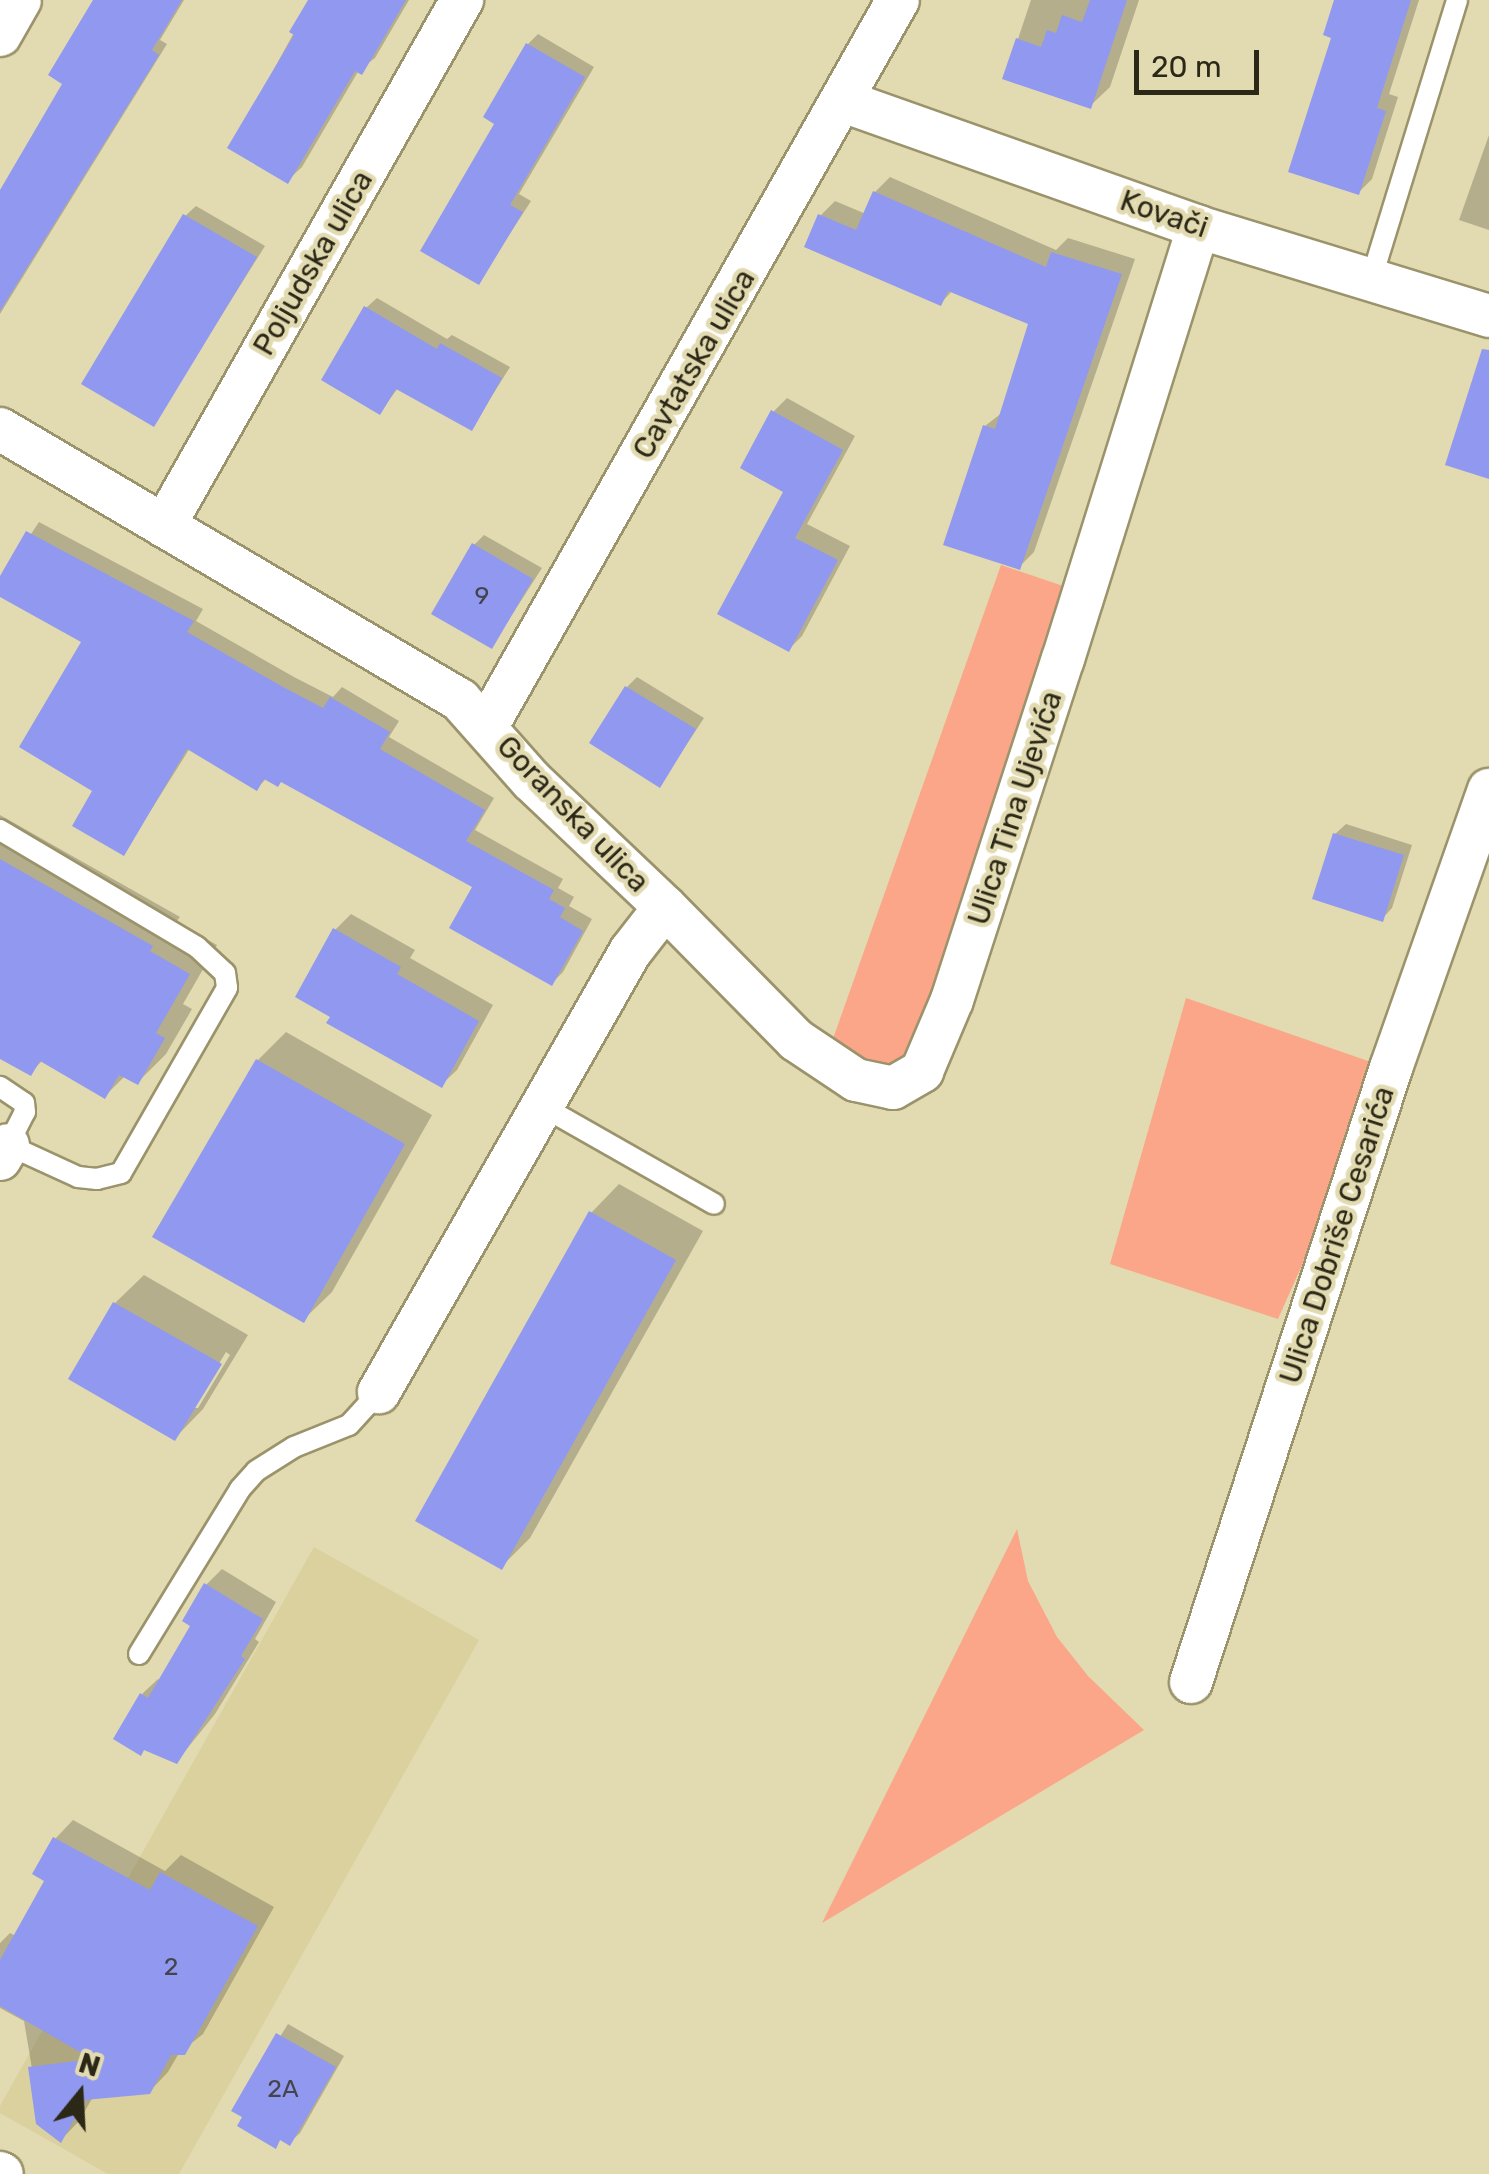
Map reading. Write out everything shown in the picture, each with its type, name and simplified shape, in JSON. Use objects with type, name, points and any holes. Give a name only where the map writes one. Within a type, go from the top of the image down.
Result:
[{"type":"street","points":[[0,35],[20,0]]},
{"type":"street","name":"Poljudska ulica","points":[[164,526],[462,0]]},
{"type":"street","name":"Cavtatska ulica","points":[[487,726],[898,0]]},
{"type":"street","name":"Kovači","points":[[843,102],[1198,227],[1489,316]]},
{"type":"street","name":"Ulica Tina Ujevića","points":[[665,907],[796,1040],[856,1080],[892,1088],[922,1071],[952,1000],[1198,227]]},
{"type":"street","name":"Goranska ulica","points":[[0,430],[460,700],[487,726],[530,780],[665,907],[630,952],[378,1392]]},
{"type":"street","name":"Ulica Dobriše Cesarića","points":[[1191,1682],[1391,1068],[1489,790]]},
{"type":"lane","points":[[1372,280],[1457,0]]},
{"type":"lane","points":[[0,830],[197,946],[225,973],[228,988],[122,1174],[97,1180],[78,1177],[4,1152],[22,1120],[24,1104],[0,1088]]},
{"type":"lane","points":[[540,1105],[714,1204]]},
{"type":"lane","points":[[139,1654],[240,1489],[294,1447],[349,1425],[378,1392]]},
{"type":"shaded area","points":[[1001,565],[1066,587],[921,1033],[896,1063],[869,1071],[829,1050]]},
{"type":"shaded area","points":[[1186,998],[1371,1062],[1302,1265],[1278,1319],[1110,1264]]},
{"type":"shaded area","points":[[1017,1529],[1028,1581],[1057,1637],[1088,1676],[1144,1730],[822,1923]]},
{"type":"shaded area","points":[[314,1547],[479,1640],[179,2174],[108,2174],[0,2113],[0,2106]]},
{"type":"building","points":[[93,0],[182,0],[152,50],[159,55],[0,311],[0,190],[62,84],[48,75]]},
{"type":"building","points":[[308,0],[406,0],[362,75],[355,71],[288,184],[227,148],[294,35],[289,32]]},
{"type":"building","points":[[1090,0],[1127,0],[1091,109],[1002,79],[1016,38],[1041,47],[1047,30],[1056,33],[1062,15],[1082,22]]},
{"type":"building","points":[[1334,0],[1411,0],[1377,108],[1386,111],[1359,195],[1288,172],[1331,38],[1323,35]]},
{"type":"building","points":[[526,43],[585,77],[510,205],[523,212],[479,285],[420,251],[494,124],[483,117]]},
{"type":"building","points":[[873,191],[1046,267],[1051,252],[1122,274],[1020,570],[943,545],[983,425],[995,429],[1028,324],[948,291],[941,306],[804,247],[818,214],[856,230]]},
{"type":"building","points":[[183,214],[257,257],[154,427],[81,384]]},
{"type":"building","points":[[364,306],[437,349],[440,343],[502,378],[472,431],[396,389],[380,415],[321,380]]},
{"type":"building","points":[[1482,349],[1489,350],[1489,479],[1445,465]]},
{"type":"building","points":[[771,410],[843,450],[795,538],[838,560],[789,652],[717,614],[783,492],[740,468]]},
{"type":"building","points":[[26,531],[194,621],[187,632],[283,687],[323,708],[330,697],[390,732],[380,749],[485,810],[466,841],[554,890],[549,899],[565,908],[560,917],[583,931],[552,986],[449,928],[472,887],[281,782],[278,787],[264,779],[257,791],[187,749],[124,856],[72,826],[92,791],[19,747],[81,642],[0,597],[0,576]]},
{"type":"building","points":[[472,543],[533,579],[492,649],[431,614]]},
{"type":"building","points":[[625,686],[696,729],[660,788],[589,743]]},
{"type":"building","points":[[1333,833],[1404,855],[1383,922],[1312,899]]},
{"type":"building","points":[[0,859],[153,946],[150,951],[190,974],[156,1033],[165,1038],[138,1085],[119,1075],[105,1099],[40,1061],[31,1076],[0,1059]]},
{"type":"building","points":[[333,928],[401,967],[397,974],[479,1021],[442,1088],[326,1023],[330,1017],[295,997]]},
{"type":"building","points":[[256,1059],[405,1144],[304,1323],[152,1237]]},
{"type":"building","points":[[589,1211],[676,1260],[502,1570],[415,1521]]},
{"type":"building","points":[[113,1302],[222,1364],[175,1441],[68,1379]]},
{"type":"building","points":[[204,1583],[263,1619],[241,1656],[245,1659],[177,1764],[144,1750],[141,1756],[113,1739],[140,1693],[148,1698],[190,1626],[182,1621]]},
{"type":"building","points":[[53,1837],[150,1890],[160,1872],[258,1926],[185,2055],[171,2055],[150,2094],[85,2100],[61,2143],[36,2124],[28,2067],[92,2059],[0,2006],[0,1960],[44,1881],[32,1874]]},
{"type":"building","points":[[276,2033],[336,2067],[290,2146],[280,2140],[276,2149],[237,2126],[242,2117],[231,2111]]}]
